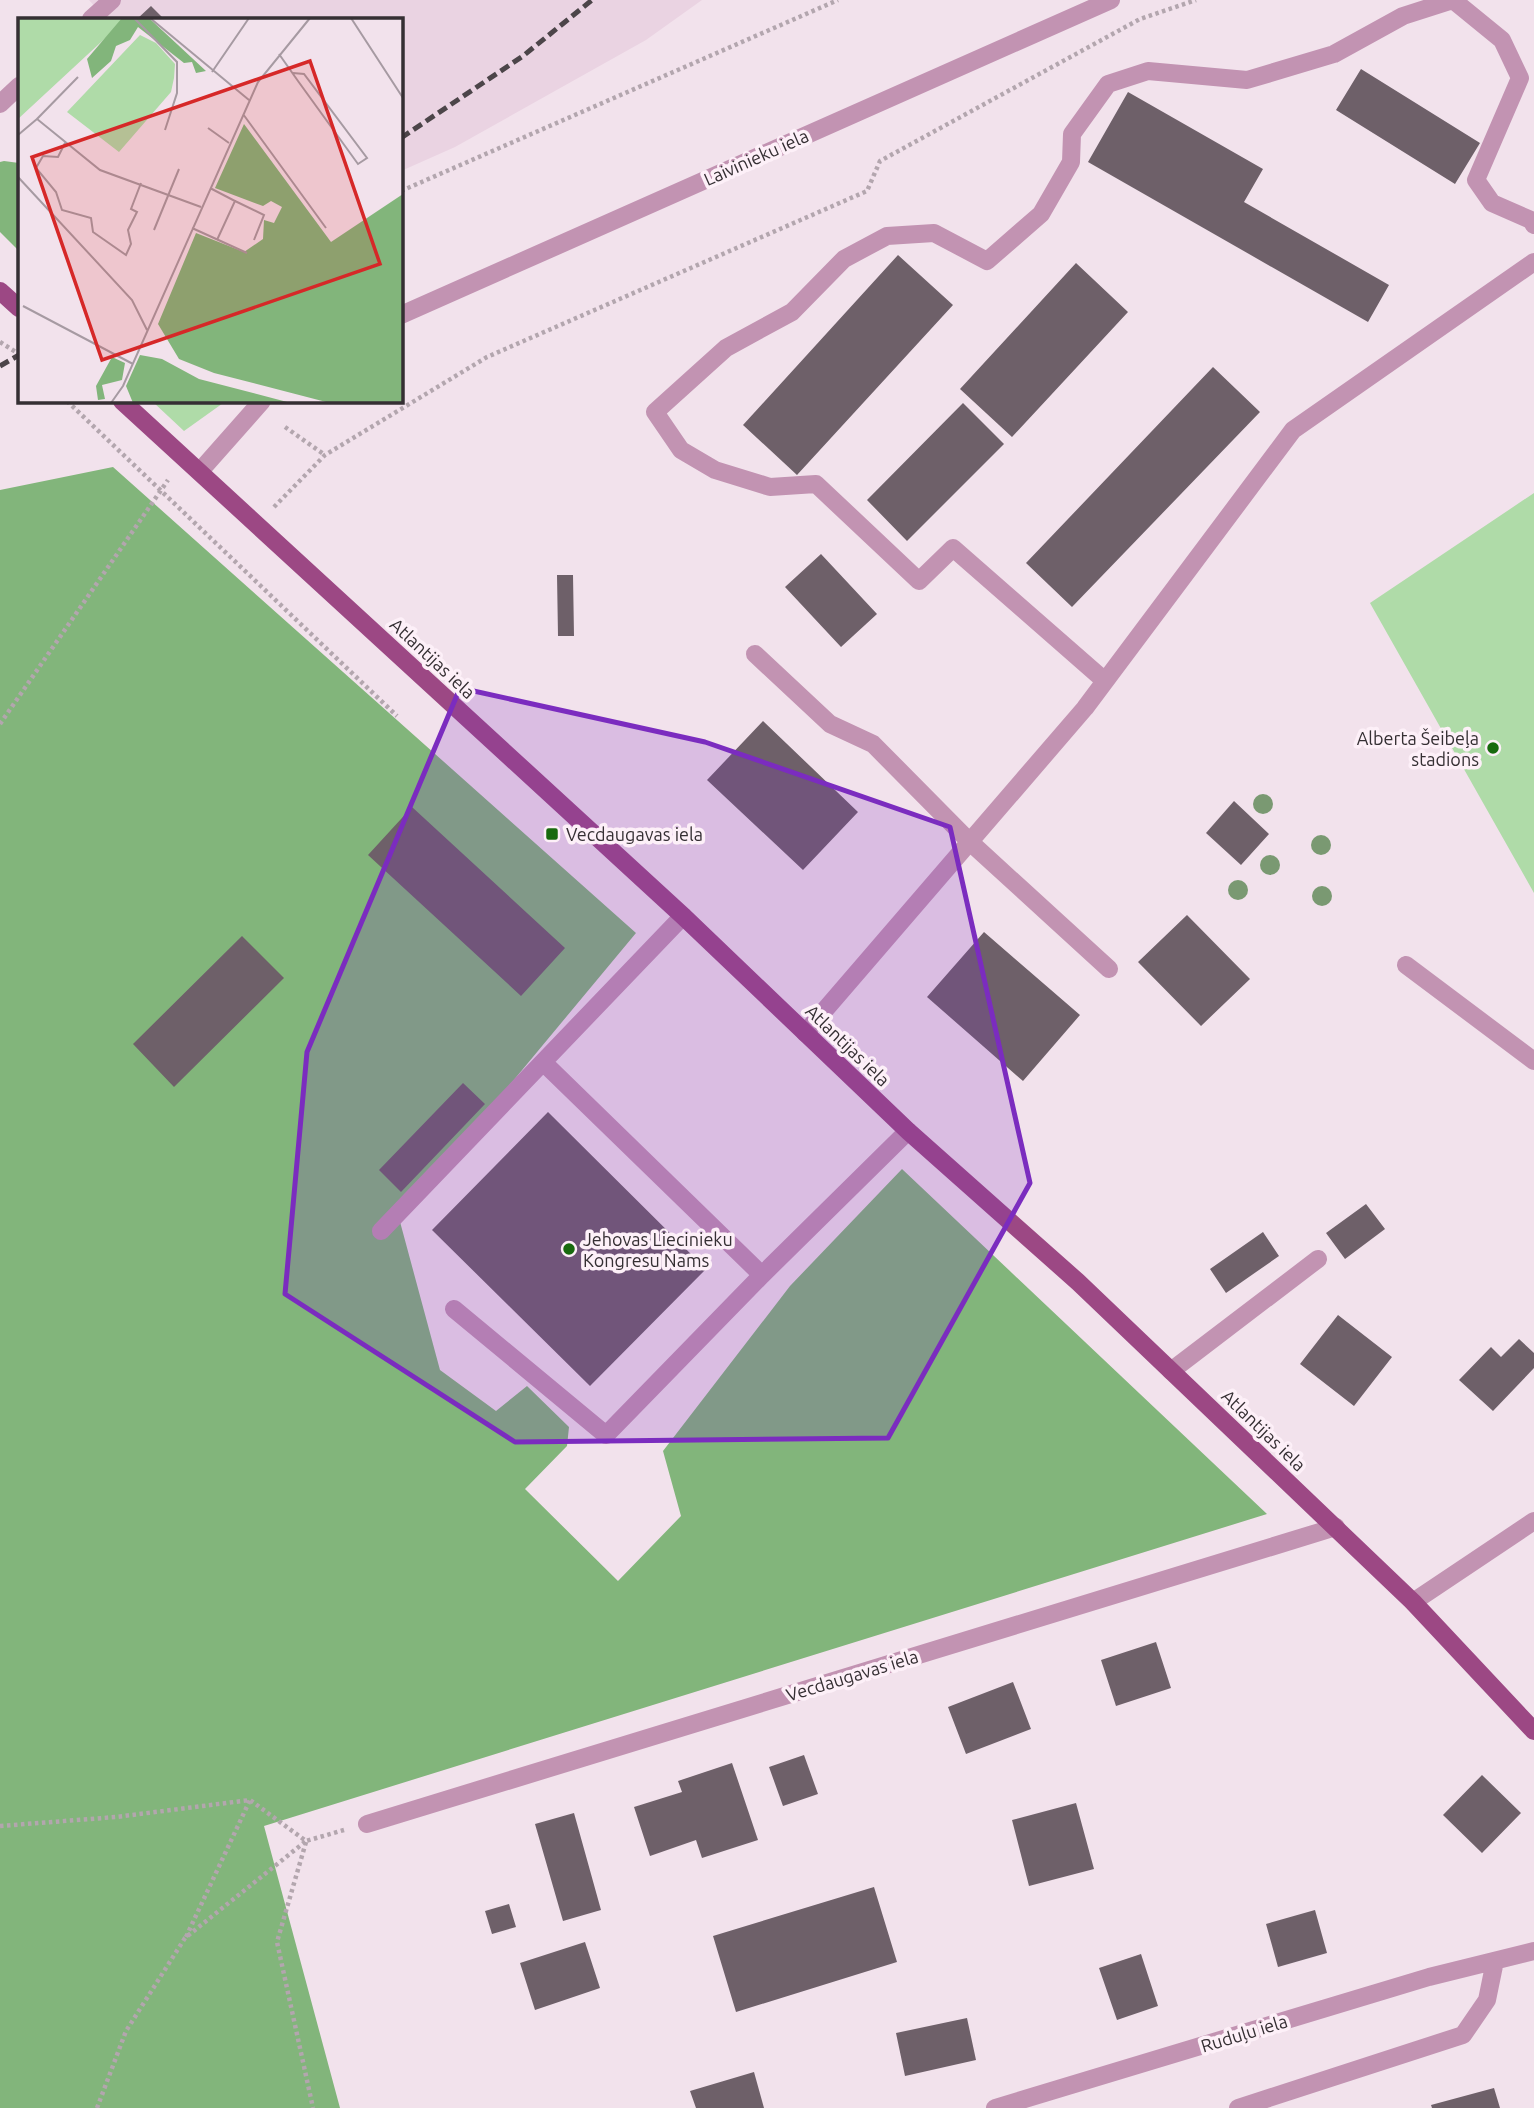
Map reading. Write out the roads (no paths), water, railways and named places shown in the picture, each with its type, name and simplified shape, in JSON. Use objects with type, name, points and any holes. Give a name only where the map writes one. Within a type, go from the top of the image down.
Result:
[{"type":"main road","points":[[0,291],[18,307]]},
{"type":"main road","name":"Atlantijas iela","points":[[123,402],[201,470],[256,524],[683,916],[908,1131],[1077,1282],[1413,1602],[1534,1731]]},
{"type":"street","points":[[93,18],[112,0]]},
{"type":"street","name":"Laivinieku iela","points":[[402,315],[1111,0]]},
{"type":"street","points":[[1105,681],[953,548],[919,581],[816,484],[770,486],[715,470],[681,450],[655,412],[726,348],[792,312],[844,259],[887,236],[934,233],[986,261],[1041,214],[1071,162],[1072,134],[1108,84],[1148,71],[1247,80],[1334,54],[1403,16],[1453,0],[1502,40],[1520,78],[1476,180],[1492,203],[1531,220],[1534,225]]},
{"type":"street","points":[[0,104],[18,87]]},
{"type":"street","points":[[805,1032],[1105,681],[1293,430],[1534,262]]},
{"type":"street","points":[[201,470],[261,402]]},
{"type":"street","points":[[755,654],[830,724],[873,744],[970,842],[1109,969]]},
{"type":"street","points":[[381,1231],[683,916]]},
{"type":"street","points":[[1406,965],[1534,1061]]},
{"type":"street","points":[[544,1063],[762,1275]]},
{"type":"street","points":[[454,1310],[606,1435],[908,1131]]},
{"type":"street","points":[[1171,1371],[1318,1259]]},
{"type":"street","points":[[1413,1602],[1534,1521]]},
{"type":"street","name":"Vecdaugavas iela","points":[[367,1824],[1335,1527]]},
{"type":"street","name":"Ruduļu iela","points":[[995,2108],[1429,1977],[1534,1951]]},
{"type":"street","points":[[1238,2108],[1463,2035],[1487,2000],[1495,1961]]},
{"type":"railway","points":[[402,137],[523,56],[592,0]]},
{"type":"railway","points":[[0,366],[18,356]]},
{"type":"place","name":"Alberta Šeibeļa stadions","points":[[1493,748]]},
{"type":"place","name":"Vecdaugavas iela","points":[[552,834]]},
{"type":"place","name":"Jehovas Liecinieku Kongresu Nams","points":[[569,1249]]}]
